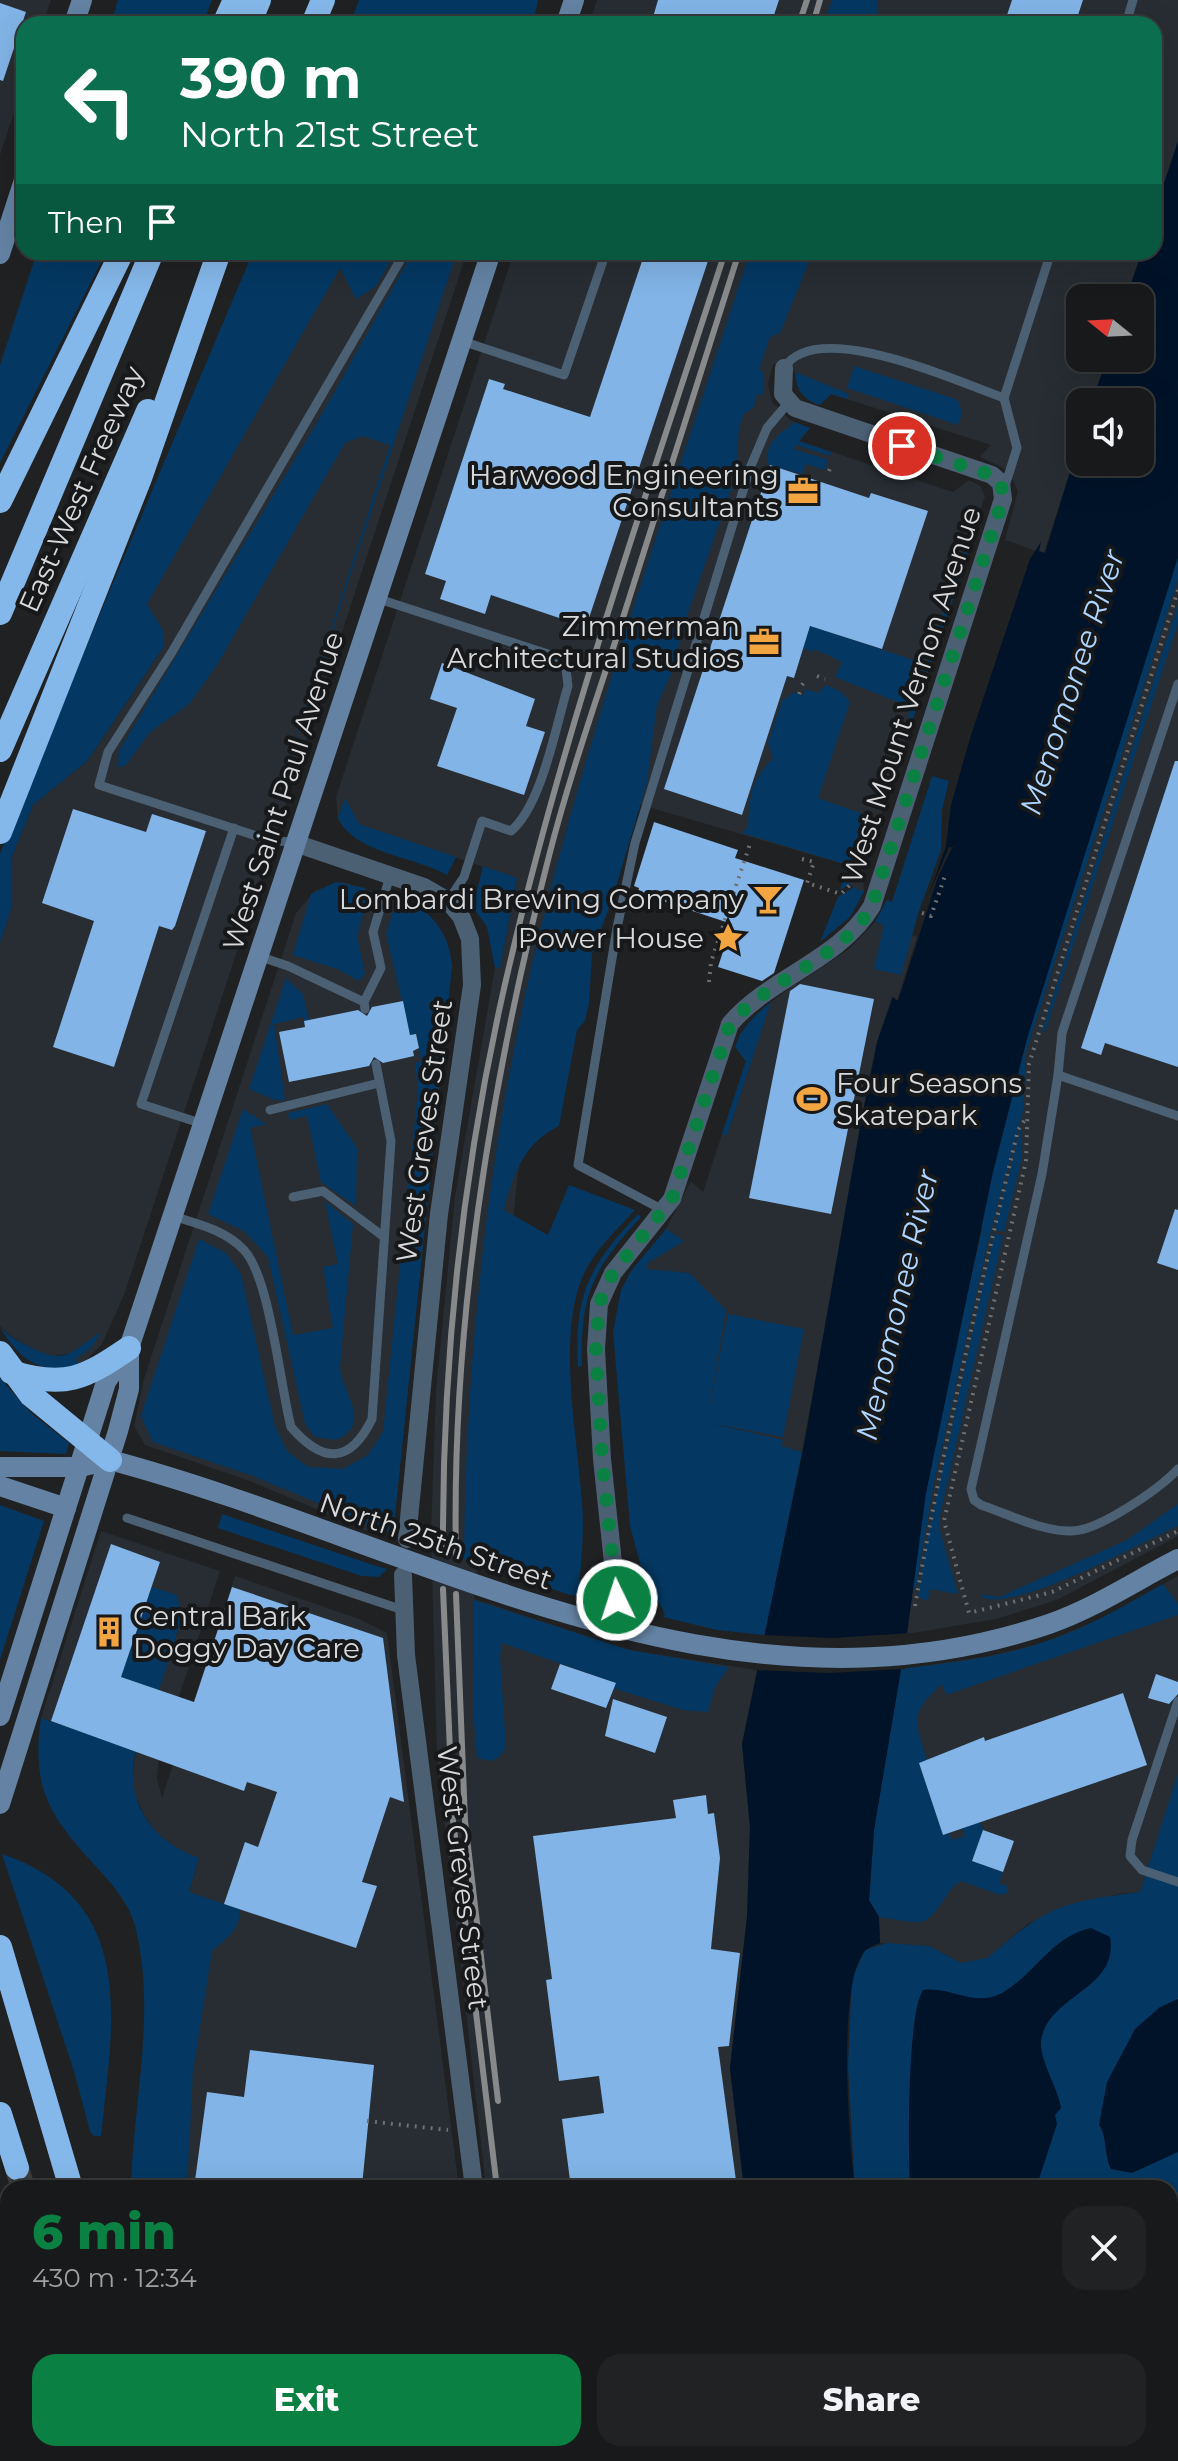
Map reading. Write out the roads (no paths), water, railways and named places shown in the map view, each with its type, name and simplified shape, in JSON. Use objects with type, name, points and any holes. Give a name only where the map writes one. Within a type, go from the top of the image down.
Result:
[{"type":"highway","points":[[0,501],[118,260]]},
{"type":"highway","name":"East-West Freeway","points":[[0,613],[149,260]]},
{"type":"highway","name":"East-West Freeway","points":[[0,750],[214,260]]},
{"type":"highway","points":[[0,832],[140,478],[215,260]]},
{"type":"highway","points":[[6,1362],[51,1382],[82,1378],[129,1348]]},
{"type":"highway","points":[[6,1362],[43,1407],[110,1460]]},
{"type":"highway","points":[[0,1947],[69,2180]]},
{"type":"highway","points":[[0,2114],[17,2168]]},
{"type":"street","points":[[0,254],[16,205]]},
{"type":"street","name":"West Saint Paul Avenue","points":[[0,1716],[106,1382],[129,1348],[488,260]]},
{"type":"street","points":[[784,368],[782,384],[789,402],[814,417],[992,475],[998,479],[1003,491]]},
{"type":"street","name":"West Mount Vernon Avenue","points":[[613,1629],[617,1600],[602,1459],[596,1349],[599,1304],[613,1273],[672,1199],[730,1024],[752,1003],[843,940],[872,906],[1003,491]]},
{"type":"street","points":[[295,843],[391,873],[448,901]]},
{"type":"street","name":"West Greves Street","points":[[407,1539],[437,1230],[474,968],[470,939],[461,916],[448,901]]},
{"type":"street","name":"West Saint Paul Avenue","points":[[0,1804],[110,1460],[129,1389],[129,1348]]},
{"type":"street","points":[[0,1467],[80,1467],[110,1460]]},
{"type":"street","name":"North 25th Street","points":[[110,1460],[554,1611],[613,1629],[714,1649],[835,1657],[942,1649],[1005,1637],[1062,1619],[1176,1566]]},
{"type":"street","points":[[0,1486],[66,1508]]},
{"type":"street","name":"West Greves Street","points":[[403,1575],[403,1610],[473,2180]]},
{"type":"lane","points":[[295,843],[266,839],[99,785],[108,752],[172,652],[400,260]]},
{"type":"lane","points":[[462,341],[564,375],[603,260]]},
{"type":"lane","points":[[1003,491],[1017,448],[1004,398],[1048,260]]},
{"type":"lane","points":[[784,368],[790,358],[803,350],[831,347],[865,351],[1004,398]]},
{"type":"lane","points":[[664,1210],[578,1165],[617,928],[635,843],[750,468],[767,428],[789,402]]},
{"type":"lane","points":[[376,598],[557,657],[566,668],[568,686],[532,803],[521,823],[511,831],[482,821],[464,877],[448,901]]},
{"type":"lane","points":[[1178,684],[1062,1033],[1042,1174],[971,1489],[981,1505],[1052,1528],[1076,1531],[1125,1508],[1178,1469]]},
{"type":"lane","points":[[203,1124],[141,1104],[234,828]]},
{"type":"lane","points":[[258,956],[288,966],[364,1005],[381,968],[373,932],[391,873]]},
{"type":"lane","points":[[173,1216],[221,1232],[244,1251],[258,1274],[291,1427],[306,1444],[323,1454],[345,1453],[362,1440],[372,1419],[391,1141],[376,1064]]},
{"type":"lane","points":[[1058,1075],[1178,1116]]},
{"type":"lane","points":[[270,1110],[379,1083]]},
{"type":"lane","points":[[293,1197],[323,1191],[384,1237]]},
{"type":"lane","points":[[127,1518],[403,1610]]},
{"type":"lane","points":[[1178,1701],[1132,1840],[1130,1856],[1142,1870],[1178,1882]]},
{"type":"water","name":"Menomonee River","points":[[1178,141],[1178,557],[1027,1039],[993,1172],[926,1493],[907,1634],[874,1830],[869,1900],[879,1917],[880,1943],[864,1952],[850,1997],[847,2066],[854,2180],[743,2180],[730,2068],[747,1917],[750,1827],[742,1744],[804,1445],[877,1042],[893,997],[898,1001],[938,877],[952,848],[956,848],[949,847],[930,892],[946,846],[951,805],[971,735],[1030,559],[1041,542],[1039,551],[1045,553],[1069,476],[1154,476],[1154,388],[1097,388],[1102,372],[1154,372],[1154,284],[1131,284],[1139,260],[1162,260],[1162,190]]},
{"type":"water","points":[[1091,1928],[1110,1937],[1110,1954],[1105,1968],[1059,2010],[1048,2022],[1042,2036],[1042,2053],[1061,2108],[1055,2115],[1057,2124],[1039,2180],[910,2180],[911,2054],[923,1990],[973,1998],[992,1997],[1014,1985],[1054,1947],[1077,1932]]},
{"type":"water","points":[[1178,1999],[1178,2152],[1132,2173],[1111,2169],[1099,2125],[1107,2082],[1135,2029],[1160,2007]]},
{"type":"tunnel","points":[[17,2168],[21,2180]]},
{"type":"railway","points":[[802,16],[807,0]]},
{"type":"railway","points":[[815,16],[820,0]]},
{"type":"railway","points":[[443,1551],[452,1322],[470,1170],[497,1020],[560,771],[640,511],[722,260]]},
{"type":"railway","points":[[456,1556],[456,1468],[468,1291],[479,1203],[509,1028],[565,798],[736,260]]},
{"type":"railway","points":[[443,1589],[453,1820],[496,2180]]},
{"type":"railway","points":[[456,1594],[465,1821],[498,2101]]},
{"type":"place","name":"Harwood Engineering Consultants","points":[[803,491]]},
{"type":"place","name":"Zimmerman Architectural Studios","points":[[764,642]]},
{"type":"place","name":"Lombardi Brewing Company","points":[[768,899]]},
{"type":"place","name":"Power House","points":[[728,938]]},
{"type":"place","name":"Four Seasons Skatepark","points":[[812,1099]]},
{"type":"place","name":"Central Bark Doggy Day Care","points":[[109,1632]]}]
